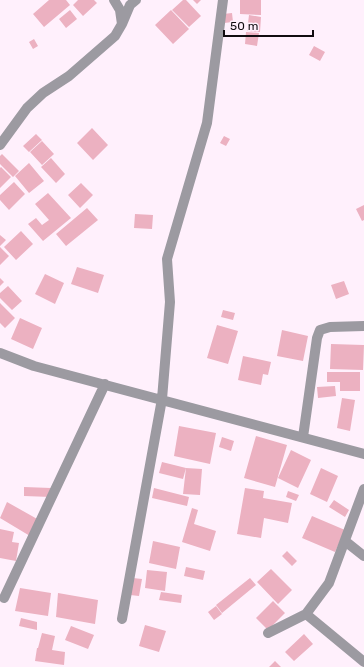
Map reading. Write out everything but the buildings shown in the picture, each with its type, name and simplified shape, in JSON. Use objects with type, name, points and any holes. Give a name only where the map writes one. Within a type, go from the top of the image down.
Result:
[{"type":"street","points":[[114,0],[120,10],[122,24]]},
{"type":"street","points":[[0,145],[27,108],[43,93],[69,76],[115,36],[130,5],[136,0]]},
{"type":"street","points":[[122,619],[162,399],[170,302],[167,259],[187,185],[207,123],[223,0]]},
{"type":"street","points":[[303,437],[317,338],[320,330],[330,327],[364,326]]},
{"type":"street","points":[[0,353],[34,366],[364,454]]},
{"type":"street","points":[[4,598],[105,384]]},
{"type":"street","points":[[268,633],[306,614],[329,583],[364,489]]},
{"type":"street","points":[[345,541],[364,556]]},
{"type":"street","points":[[306,614],[364,662]]}]
